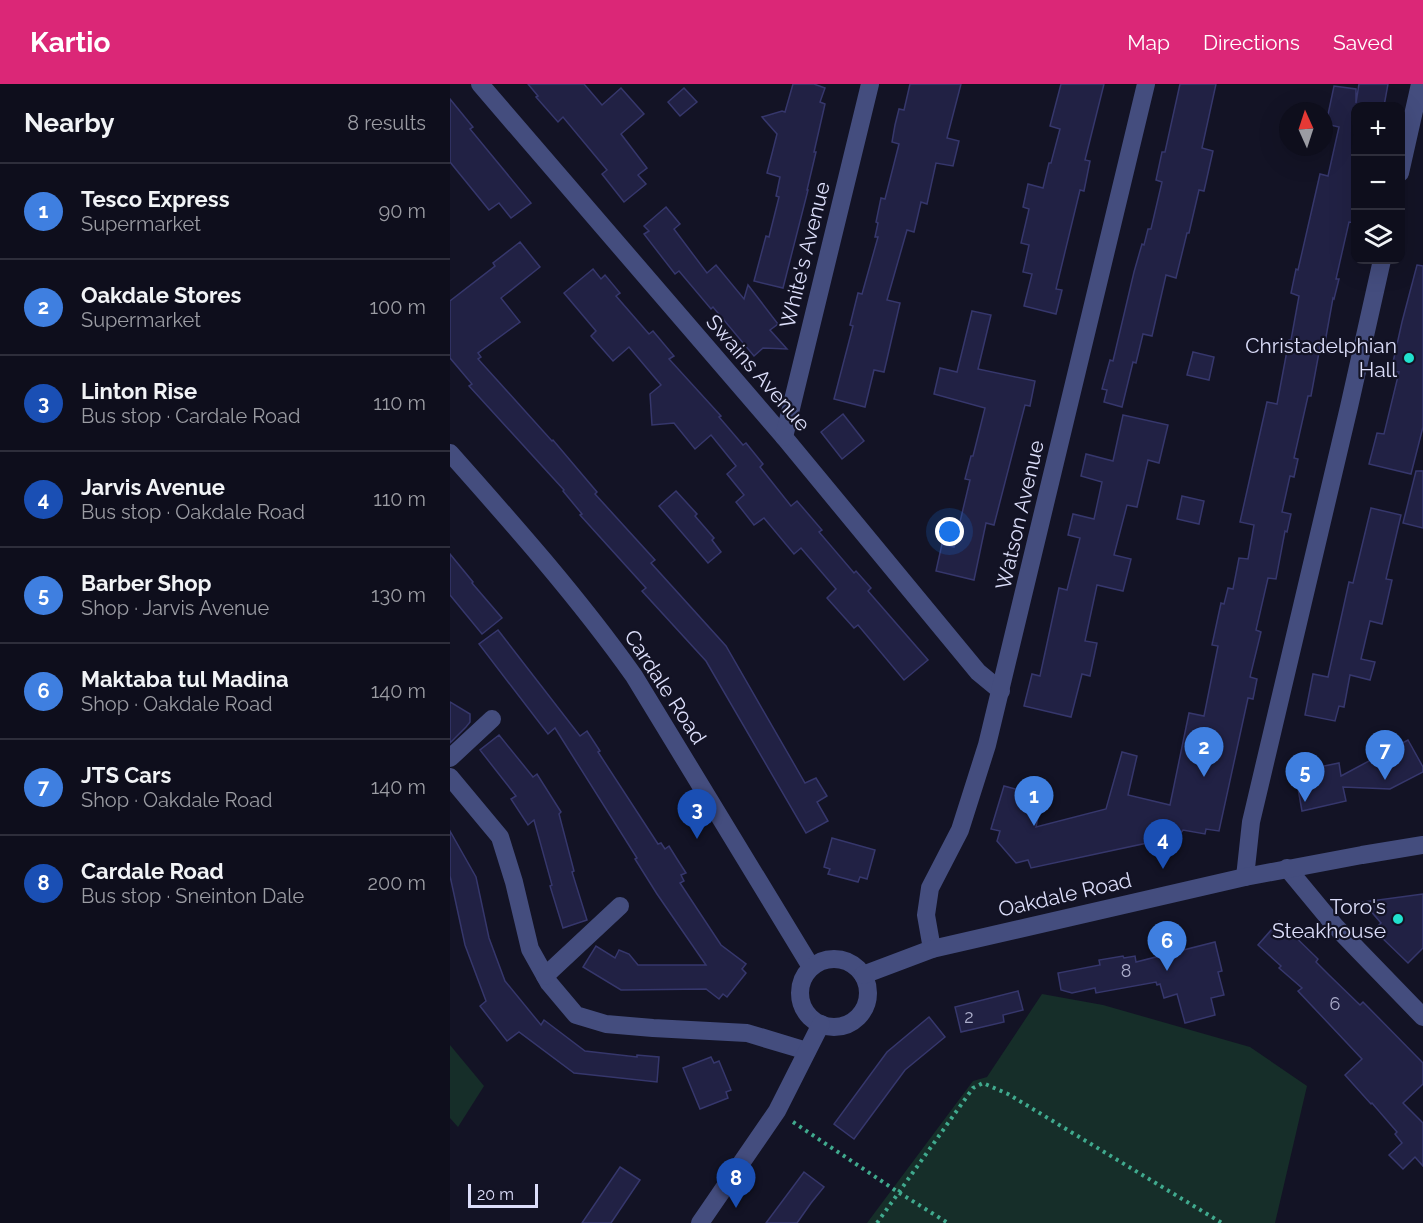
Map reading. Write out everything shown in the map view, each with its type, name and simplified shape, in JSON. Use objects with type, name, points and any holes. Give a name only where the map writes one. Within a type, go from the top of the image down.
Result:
[{"type":"street","name":"Swains Avenue","points":[[480,84],[784,437],[978,672],[1001,691]]},
{"type":"street","name":"White's Avenue","points":[[784,437],[870,84]]},
{"type":"street","name":"Watson Avenue","points":[[932,949],[926,915],[930,888],[960,830],[987,745],[1146,84]]},
{"type":"street","points":[[1405,156],[1420,84]]},
{"type":"street","points":[[1245,877],[1251,822],[1381,264]]},
{"type":"street","name":"Cardale Road","points":[[450,453],[604,633],[634,676],[811,967]]},
{"type":"street","points":[[450,758],[492,719]]},
{"type":"street","points":[[450,777],[500,837],[514,882],[530,949],[549,983],[576,1015],[606,1024],[747,1033],[807,1052]]},
{"type":"street","name":"Oakdale Road","points":[[863,975],[932,949],[1287,868],[1423,846]]},
{"type":"street","points":[[1287,868],[1335,926],[1423,1017]]},
{"type":"street","points":[[545,976],[620,906]]},
{"type":"street","points":[[845,960],[863,975],[868,995],[865,1006],[852,1022],[842,1026],[831,1026],[821,1024],[810,1016],[802,1005],[800,992],[803,978],[811,967],[821,961],[845,960]]},
{"type":"street","points":[[700,1223],[777,1111],[821,1024]]},
{"type":"path","points":[[877,1223],[973,1088],[983,1083],[1008,1094],[1222,1223]]},
{"type":"path","points":[[777,1111],[948,1223]]},
{"type":"green space","points":[[1042,994],[1103,1005],[1250,1047],[1307,1086],[1275,1223],[867,1223],[973,1081],[987,1077]]},
{"type":"green space","points":[[450,1045],[484,1086],[458,1127],[450,1118]]},
{"type":"building","points":[[528,84],[584,84],[602,105],[621,88],[644,114],[621,134],[647,168],[638,175],[646,184],[624,202],[602,174],[607,170],[563,117],[558,122]]},
{"type":"building","points":[[793,84],[814,84],[825,88],[820,102],[825,104],[808,190],[783,288],[754,281],[766,236],[769,237],[779,197],[776,196],[780,177],[767,173],[777,134],[762,117],[785,112]]},
{"type":"building","points":[[910,84],[961,84],[947,138],[959,141],[953,166],[936,163],[927,204],[921,202],[914,232],[907,230],[887,300],[900,303],[884,372],[874,370],[865,407],[834,399],[853,326],[850,325],[858,293],[862,294],[878,237],[875,237],[878,223],[876,222],[881,198],[885,199],[899,144],[892,142],[895,125],[899,109],[904,110]]},
{"type":"building","points":[[1061,84],[1104,84],[1085,160],[1090,161],[1084,191],[1080,190],[1056,289],[1062,290],[1056,314],[1024,306],[1032,274],[1023,272],[1029,245],[1021,243],[1029,209],[1023,207],[1028,184],[1043,188],[1060,129],[1050,126]]},
{"type":"building","points":[[1180,84],[1216,84],[1202,148],[1213,151],[1204,191],[1199,190],[1176,278],[1166,275],[1152,336],[1143,334],[1136,363],[1133,362],[1122,407],[1104,402],[1107,390],[1102,389],[1110,360],[1113,361],[1142,244],[1144,245],[1148,229],[1151,229],[1162,182],[1156,180],[1162,152],[1165,152]]},
{"type":"building","points":[[1359,84],[1388,84],[1385,102],[1356,102]]},
{"type":"building","points":[[1334,86],[1356,89],[1356,102],[1351,102],[1351,222],[1349,222],[1336,279],[1339,279],[1333,298],[1324,348],[1320,347],[1311,396],[1308,396],[1294,458],[1298,459],[1294,477],[1290,476],[1282,512],[1291,514],[1287,532],[1285,531],[1276,579],[1268,578],[1256,630],[1261,632],[1250,677],[1257,679],[1253,699],[1248,698],[1219,831],[1206,829],[1205,834],[1183,830],[1174,842],[1149,834],[1147,843],[1031,868],[1028,860],[1016,863],[997,841],[1000,831],[991,829],[1004,786],[1042,796],[1036,827],[1106,809],[1122,752],[1137,756],[1128,795],[1170,805],[1189,713],[1204,716],[1218,646],[1212,645],[1221,603],[1224,604],[1228,588],[1233,589],[1239,558],[1248,559],[1254,525],[1240,522],[1267,402],[1277,404],[1299,296],[1291,293],[1320,174],[1328,176],[1333,156],[1339,127],[1333,126],[1333,102],[1331,102]]},
{"type":"building","points":[[684,88],[697,102],[680,116],[668,102]]},
{"type":"building","points":[[450,99],[473,127],[470,129],[531,203],[511,218],[499,203],[489,210],[450,162]]},
{"type":"building","points":[[666,207],[680,224],[674,229],[707,273],[716,265],[744,299],[748,285],[778,324],[770,330],[787,349],[763,348],[754,356],[679,271],[675,274],[644,234],[649,231],[644,226]]},
{"type":"building","points":[[520,242],[540,267],[501,298],[520,322],[478,353],[481,357],[478,359],[553,440],[597,492],[595,494],[655,560],[651,563],[726,646],[805,783],[816,778],[827,796],[817,802],[828,821],[806,833],[706,661],[642,591],[646,588],[580,515],[582,514],[564,490],[469,386],[472,384],[450,358],[450,301],[495,266],[493,263]]},
{"type":"building","points":[[1417,265],[1423,266],[1423,427],[1411,474],[1369,464],[1377,433],[1384,434],[1399,372],[1391,371]]},
{"type":"building","points":[[593,269],[601,279],[605,275],[620,293],[616,296],[649,334],[653,331],[674,356],[669,359],[721,416],[719,417],[743,445],[746,443],[763,464],[760,467],[791,506],[797,501],[822,530],[819,532],[854,573],[856,571],[871,588],[868,591],[928,660],[904,680],[858,625],[854,628],[827,598],[836,589],[801,548],[794,554],[764,518],[754,525],[736,502],[744,495],[727,474],[736,466],[711,435],[695,449],[674,423],[652,425],[650,394],[661,385],[629,347],[613,361],[591,336],[596,331],[564,293]]},
{"type":"building","points":[[972,311],[991,315],[978,369],[1035,381],[1030,406],[1025,405],[994,525],[986,523],[974,580],[936,571],[942,544],[954,547],[970,480],[965,479],[985,408],[934,394],[940,368],[957,372]]},
{"type":"building","points":[[1193,352],[1214,357],[1209,380],[1187,375]]},
{"type":"building","points":[[843,414],[864,441],[842,459],[821,432]]},
{"type":"building","points":[[1123,415],[1168,425],[1159,463],[1148,460],[1137,507],[1127,505],[1114,555],[1131,559],[1123,591],[1097,585],[1085,641],[1097,643],[1090,676],[1082,674],[1071,717],[1024,706],[1032,674],[1040,676],[1059,588],[1067,590],[1080,538],[1068,535],[1073,514],[1094,519],[1102,482],[1081,476],[1086,454],[1113,461]]},
{"type":"building","points":[[1416,471],[1423,471],[1423,528],[1403,523]]},
{"type":"building","points":[[676,491],[697,514],[695,516],[714,538],[712,540],[721,552],[708,563],[659,506]]},
{"type":"building","points":[[1182,496],[1204,501],[1199,524],[1177,519]]},
{"type":"building","points":[[1371,508],[1401,515],[1386,579],[1392,580],[1382,624],[1370,621],[1361,659],[1375,662],[1370,680],[1350,675],[1344,707],[1339,706],[1335,721],[1305,715],[1313,674],[1328,677],[1349,582],[1353,583]]},
{"type":"building","points":[[450,554],[502,618],[482,634],[450,595]]},
{"type":"building","points":[[498,630],[580,736],[587,731],[600,751],[598,752],[658,844],[661,843],[665,849],[669,846],[686,873],[681,875],[684,881],[680,883],[721,945],[746,964],[742,969],[746,973],[727,997],[723,994],[719,999],[706,989],[621,990],[583,967],[596,946],[615,958],[619,950],[629,954],[638,965],[706,965],[657,894],[635,859],[637,858],[555,728],[548,734],[479,644]]},
{"type":"building","points":[[450,702],[470,714],[470,722],[450,743]]},
{"type":"building","points":[[499,735],[533,777],[537,774],[561,812],[559,814],[574,871],[572,872],[587,920],[563,928],[534,820],[528,825],[511,799],[516,796],[480,750]]},
{"type":"building","points":[[1408,740],[1423,767],[1423,772],[1390,789],[1343,787],[1346,801],[1302,811],[1296,777],[1320,772],[1319,767],[1339,763],[1341,776]]},
{"type":"building","points":[[450,831],[476,877],[489,938],[505,981],[541,1025],[544,1020],[585,1051],[659,1057],[657,1082],[574,1073],[519,1032],[507,1041],[480,1006],[486,1001],[465,945],[450,876]]},
{"type":"building","points":[[832,838],[875,850],[867,879],[860,877],[858,882],[828,874],[830,869],[824,867]]},
{"type":"building","points":[[1423,894],[1423,948],[1408,963],[1374,930],[1381,923],[1363,902]]},
{"type":"building","points":[[1279,921],[1318,959],[1316,962],[1329,975],[1360,1005],[1363,1002],[1423,1063],[1423,1084],[1403,1103],[1423,1123],[1423,1166],[1415,1157],[1403,1169],[1389,1155],[1402,1143],[1395,1134],[1397,1132],[1345,1075],[1362,1059],[1298,991],[1302,988],[1258,945]]},
{"type":"building","points":[[1215,942],[1222,971],[1218,972],[1224,995],[1211,998],[1215,1015],[1185,1023],[1177,994],[1164,998],[1160,984],[1157,985],[1156,982],[1096,993],[1095,988],[1072,993],[1061,990],[1058,973],[1100,965],[1099,960],[1135,956],[1136,962]]},
{"type":"building","points":[[1018,991],[1023,1010],[1003,1015],[1004,1022],[961,1032],[955,1007]]},
{"type":"building","points":[[929,1017],[945,1037],[905,1070],[854,1139],[834,1124],[887,1052]]},
{"type":"building","points":[[711,1057],[714,1063],[719,1061],[731,1090],[726,1092],[728,1098],[700,1109],[683,1068]]},
{"type":"building","points":[[620,1167],[640,1180],[611,1223],[582,1223]]},
{"type":"building","points":[[804,1172],[824,1187],[797,1223],[766,1223]]},
{"type":"place","name":"Christadelphian Hall","points":[[1409,358]]},
{"type":"place","name":"Oakdale Stores","points":[[1204,777]]},
{"type":"place","name":"JTS Cars","points":[[1385,780]]},
{"type":"place","name":"Barber Shop","points":[[1305,802]]},
{"type":"place","name":"Tesco Express","points":[[1034,826]]},
{"type":"place","name":"Linton Rise","points":[[697,839]]},
{"type":"place","name":"Jarvis Avenue","points":[[1163,869]]},
{"type":"place","name":"Toro's Steakhouse","points":[[1398,919]]},
{"type":"place","name":"Maktaba tul Madina","points":[[1167,971]]},
{"type":"place","name":"Cardale Road","points":[[736,1208]]}]
